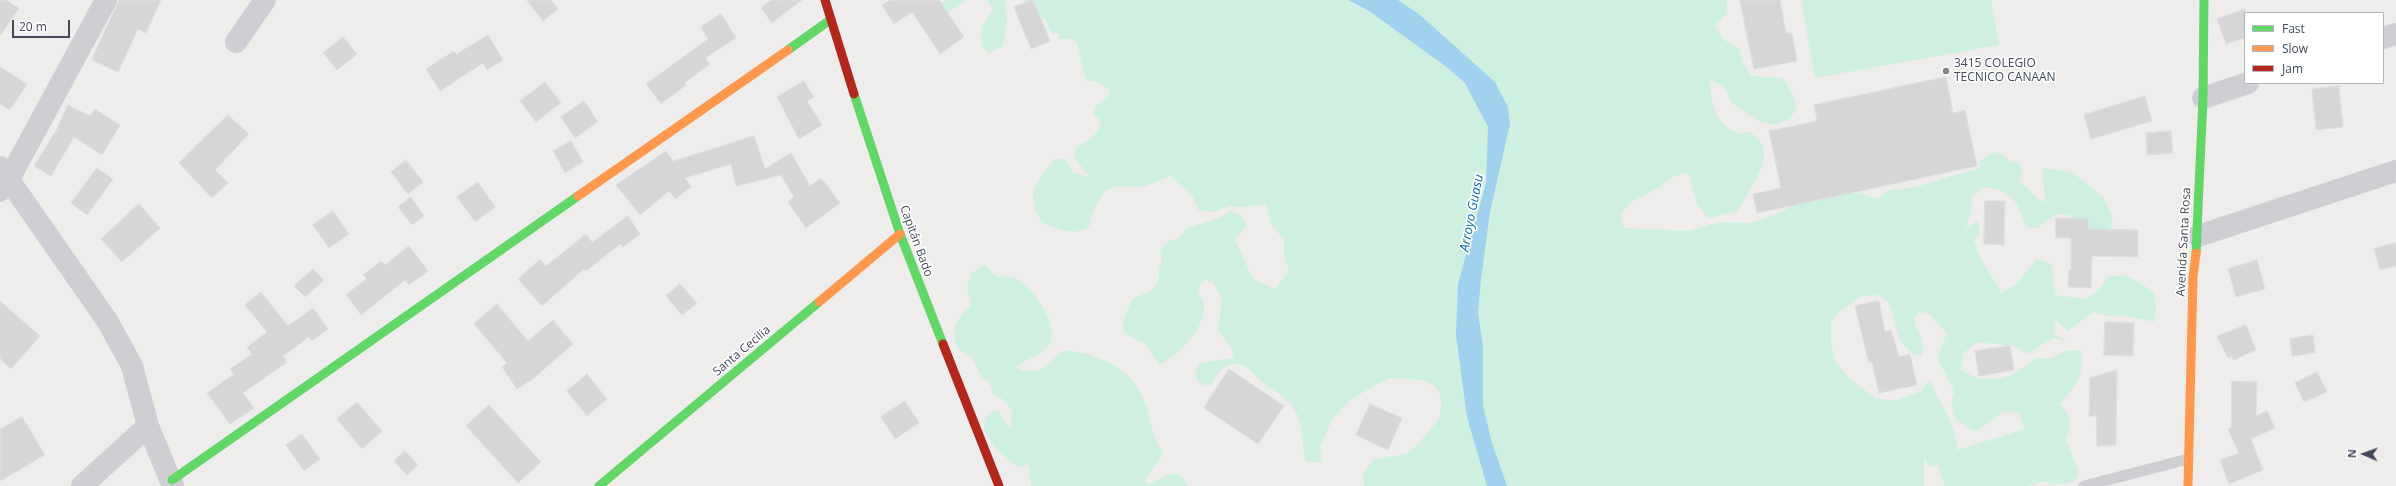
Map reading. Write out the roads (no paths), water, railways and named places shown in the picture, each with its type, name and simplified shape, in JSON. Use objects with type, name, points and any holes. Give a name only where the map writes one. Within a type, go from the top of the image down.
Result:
[{"type":"street","points":[[106,0],[3,180],[103,312],[132,366],[148,426],[172,483],[830,20]]},
{"type":"street","points":[[236,42],[265,0]]},
{"type":"street","name":"Capitán Bado","points":[[825,0],[830,20],[900,234],[999,486]]},
{"type":"street","name":"Avenida Santa Rosa","points":[[2188,486],[2193,277],[2198,236],[2203,98],[2204,0]]},
{"type":"street","points":[[2384,38],[2396,34]]},
{"type":"street","points":[[2203,98],[2245,84]]},
{"type":"street","points":[[2198,236],[2396,172]]},
{"type":"street","name":"Santa Cecilia","points":[[599,486],[900,234]]},
{"type":"street","points":[[82,486],[148,426]]},
{"type":"lane","points":[[2084,486],[2188,459]]},
{"type":"water","points":[[1348,0],[1398,0],[1420,15],[1495,82],[1508,107],[1510,124],[1490,212],[1478,313],[1483,347],[1483,406],[1492,443],[1507,486],[1487,486],[1467,417],[1456,335],[1458,284],[1486,183],[1488,127],[1465,83],[1448,68],[1369,11]]},
{"type":"place","name":"3415 COLEGIO TECNICO CANAAN","points":[[1946,71]]},
{"type":"water label","name":"Arroyo Guasu","points":[[1472,213]]}]
